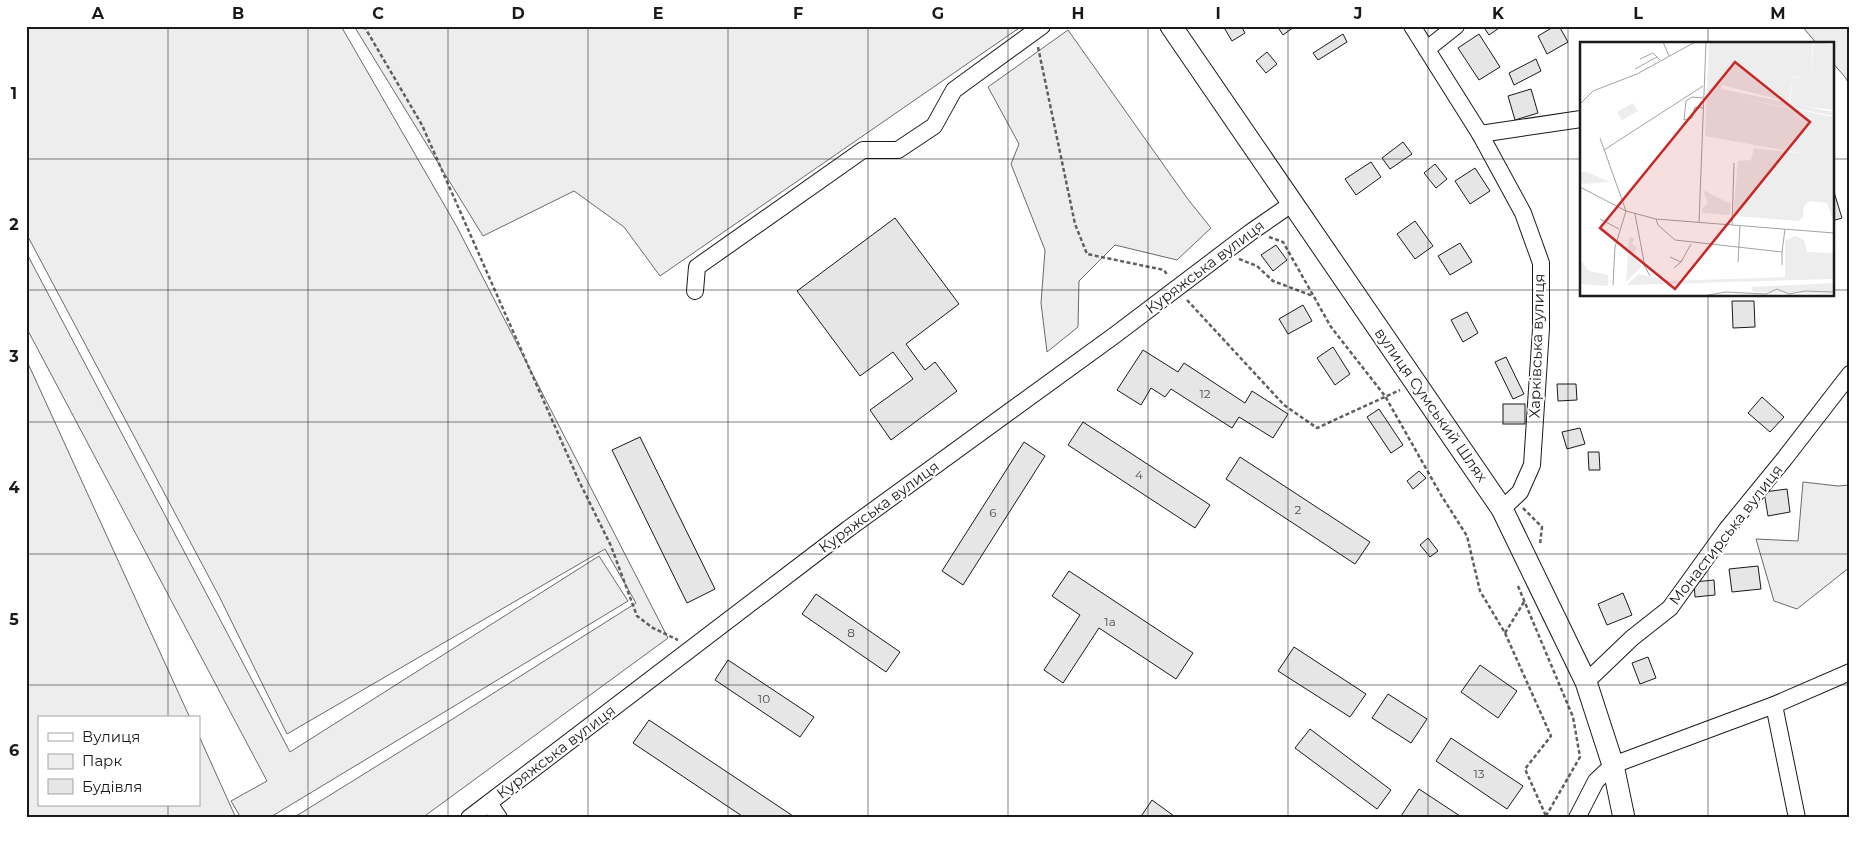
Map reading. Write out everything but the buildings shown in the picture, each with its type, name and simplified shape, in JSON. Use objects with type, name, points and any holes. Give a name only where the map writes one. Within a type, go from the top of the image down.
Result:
[{"type":"main road","name":"вулиця Сумський Шлях","points":[[1171,26],[1502,509],[1586,682],[1613,765],[1624,818]]},
{"type":"street","points":[[695,291],[698,267],[863,150],[898,150],[934,126],[954,90],[1042,26]]},
{"type":"street","name":"Харківська вулиця","points":[[1412,26],[1480,134],[1523,214],[1541,263],[1541,328],[1532,465],[1520,492],[1502,509]]},
{"type":"street","points":[[1427,49],[1456,26]]},
{"type":"street","points":[[1480,134],[1580,119]]},
{"type":"street","name":"Куряжська вулиця","points":[[469,818],[848,529],[1115,335],[1214,259],[1293,203]]},
{"type":"street","name":"Монастирська вулиця","points":[[1586,682],[1632,638],[1670,608],[1727,529],[1850,374]]},
{"type":"street","points":[[1577,818],[1596,781],[1613,765],[1774,705],[1850,672]]},
{"type":"street","points":[[1774,705],[1797,818]]},
{"type":"street","points":[[489,803],[499,818]]},
{"type":"path","points":[[364,26],[422,125],[579,481],[610,546],[637,616],[653,628],[693,647]]},
{"type":"path","points":[[1251,232],[1283,242],[1332,327],[1385,396],[1441,495],[1467,536],[1480,591],[1505,633],[1551,736],[1525,769],[1547,817]]},
{"type":"path","points":[[1214,259],[1235,258],[1250,263],[1257,266],[1273,282],[1315,296]]},
{"type":"path","points":[[1517,584],[1573,716],[1580,757],[1547,817]]},
{"type":"path","points":[[1505,633],[1524,601]]},
{"type":"green space","points":[[26,26],[341,26],[457,227],[668,638],[422,818],[293,818],[636,603],[605,549],[287,734],[219,596],[26,233]]},
{"type":"green space","points":[[354,26],[1022,26],[660,276],[624,227],[574,191],[483,236]]},
{"type":"green space","points":[[1802,26],[1850,26],[1850,86],[1834,64],[1834,42],[1815,42]]},
{"type":"green space","points":[[1068,30],[1187,198],[1211,228],[1177,260],[1115,245],[1079,281],[1078,327],[1047,352],[1041,303],[1045,250],[1011,164],[1019,144],[988,87]]},
{"type":"green space","points":[[26,252],[290,752],[599,556],[628,601],[269,818],[241,818],[231,801],[267,781],[26,327]]},
{"type":"green space","points":[[26,359],[189,716],[38,716],[38,806],[200,806],[200,738],[236,818],[26,818]]},
{"type":"green space","points":[[1803,482],[1838,486],[1850,485],[1850,567],[1797,609],[1774,601],[1756,539],[1798,541]]}]
